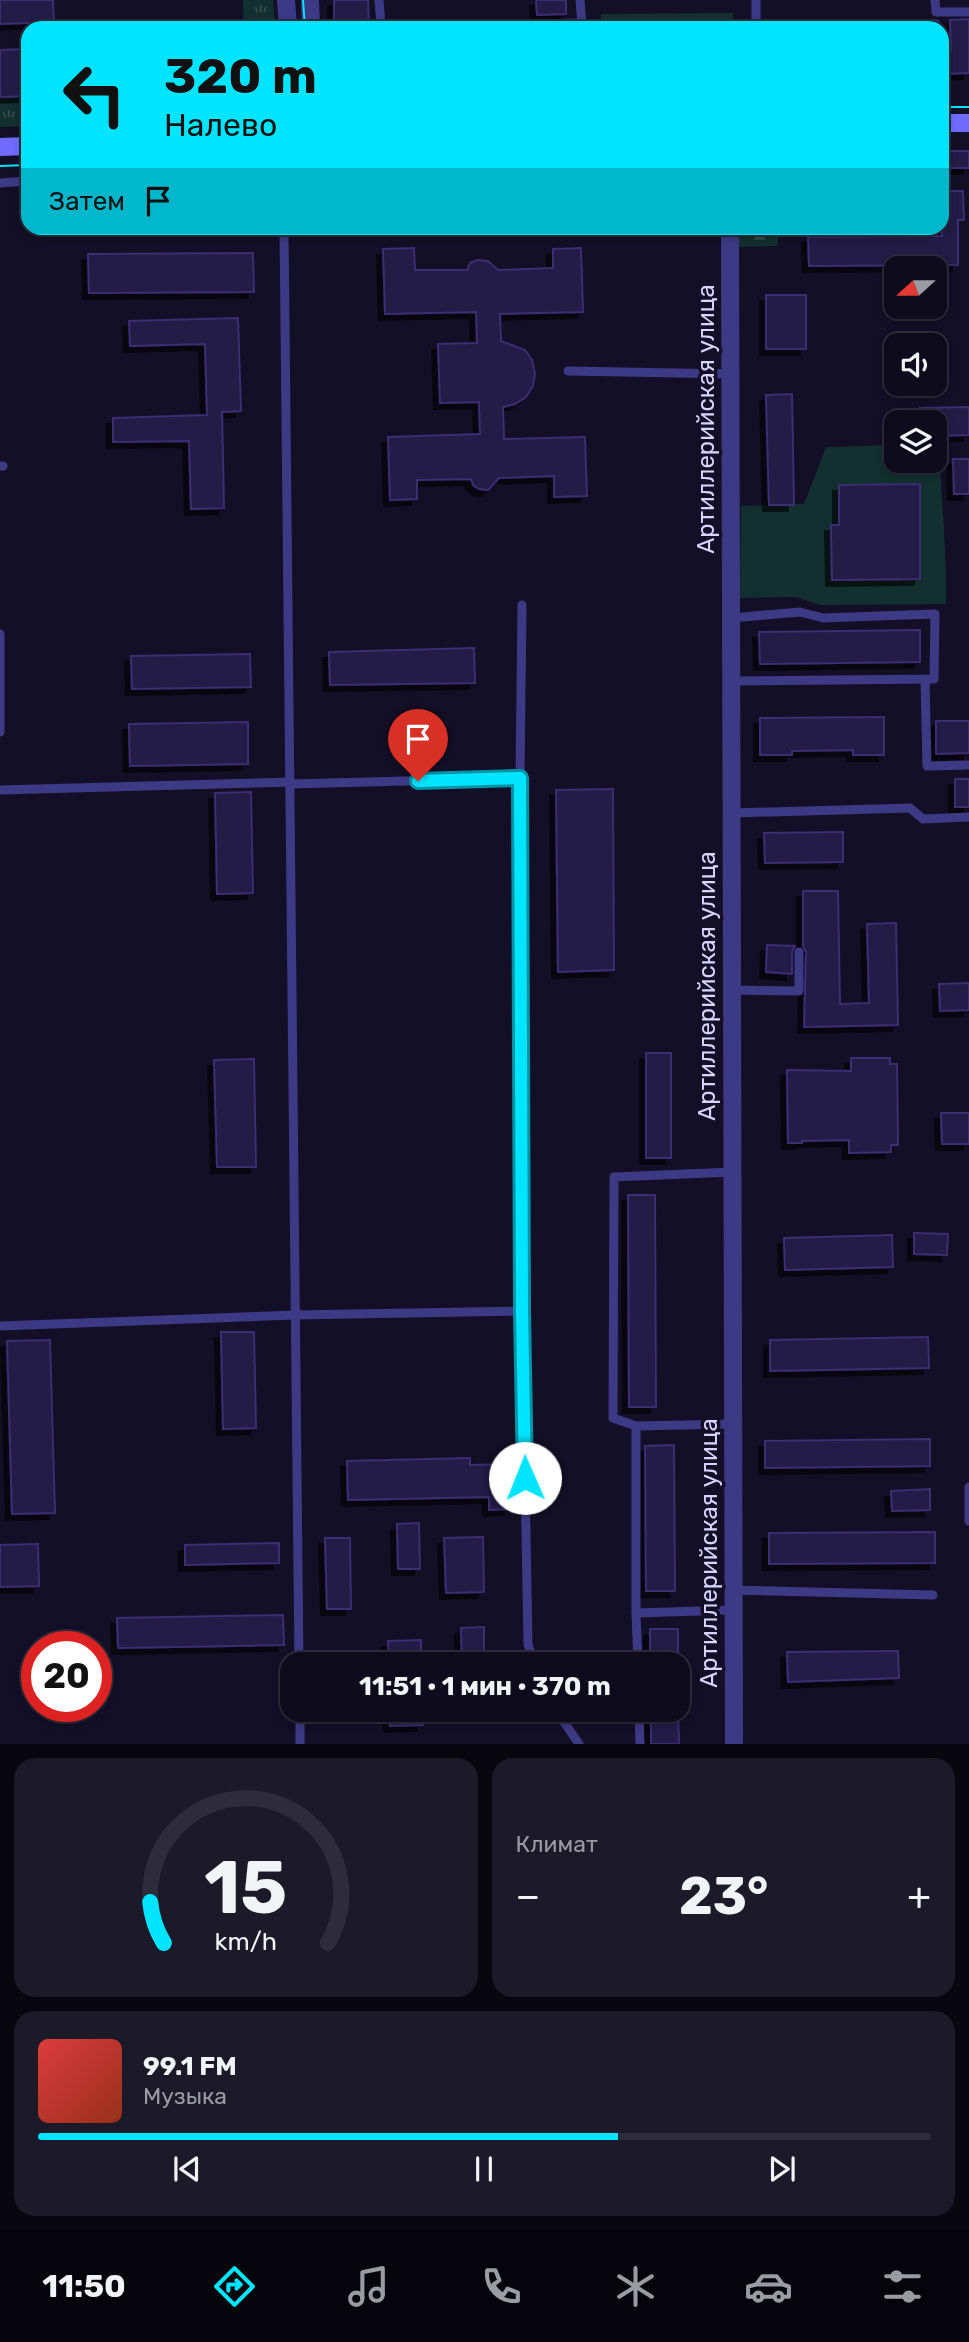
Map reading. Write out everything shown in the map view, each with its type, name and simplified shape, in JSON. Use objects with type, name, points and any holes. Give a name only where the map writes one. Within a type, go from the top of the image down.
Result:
[{"type":"main road","points":[[949,123],[969,123]]},
{"type":"main road","points":[[0,147],[21,146]]},
{"type":"street","points":[[286,0],[288,21]]},
{"type":"street","points":[[310,0],[311,21]]},
{"type":"street","name":"Артиллерийская улица","points":[[730,235],[734,1744]]},
{"type":"lane","points":[[379,0],[380,21]]},
{"type":"lane","points":[[580,0],[582,21]]},
{"type":"lane","points":[[756,0],[756,21]]},
{"type":"lane","points":[[935,0],[936,12],[969,12]]},
{"type":"lane","points":[[0,183],[21,182]]},
{"type":"lane","points":[[284,235],[299,1652]]},
{"type":"lane","points":[[568,370],[731,374]]},
{"type":"lane","points":[[522,605],[522,1311],[528,1644],[530,1652]]},
{"type":"lane","points":[[731,618],[800,612],[823,618],[935,614],[934,678],[731,681]]},
{"type":"lane","points":[[0,634],[0,732]]},
{"type":"lane","points":[[925,679],[927,766],[969,765]]},
{"type":"lane","points":[[0,790],[520,778]]},
{"type":"lane","points":[[731,813],[910,808],[923,819],[969,817]]},
{"type":"lane","points":[[732,990],[799,991],[799,952]]},
{"type":"lane","points":[[732,1172],[614,1177],[613,1419],[636,1426],[733,1424]]},
{"type":"lane","points":[[0,1326],[295,1314],[522,1311]]},
{"type":"lane","points":[[636,1426],[638,1652]]},
{"type":"lane","points":[[969,1487],[969,1521]]},
{"type":"lane","points":[[732,1590],[933,1595]]},
{"type":"lane","points":[[636,1613],[732,1610]]},
{"type":"lane","points":[[300,1722],[300,1744]]},
{"type":"lane","points":[[564,1722],[579,1744]]},
{"type":"lane","points":[[639,1722],[640,1744]]},
{"type":"green space","points":[[243,0],[273,0],[274,21],[244,21]]},
{"type":"green space","points":[[733,13],[733,21],[601,21],[601,14]]},
{"type":"green space","points":[[21,96],[21,126],[0,127],[0,97]]},
{"type":"green space","points":[[739,235],[779,235],[777,246],[739,247]]},
{"type":"green space","points":[[884,445],[884,473],[941,473],[946,604],[820,605],[796,597],[740,598],[741,506],[804,504],[826,447]]},
{"type":"building","points":[[0,0],[53,0],[54,21],[0,24]]},
{"type":"building","points":[[334,0],[368,0],[369,21],[334,21]]},
{"type":"building","points":[[536,0],[566,0],[566,14],[537,15]]},
{"type":"building","points":[[969,19],[969,73],[949,74],[950,20]]},
{"type":"building","points":[[21,49],[21,96],[0,97],[0,50]]},
{"type":"building","points":[[949,151],[969,151],[969,168],[949,168]]},
{"type":"building","points":[[949,191],[963,191],[964,220],[958,220],[958,265],[947,265],[947,256],[884,256],[884,265],[809,266],[808,237],[949,235]]},
{"type":"building","points":[[414,248],[415,270],[467,270],[470,263],[477,260],[488,261],[498,270],[553,268],[553,249],[581,248],[583,312],[500,314],[501,341],[525,350],[532,360],[535,373],[533,386],[526,397],[503,407],[504,439],[585,437],[587,496],[554,497],[554,476],[499,478],[488,490],[479,489],[473,485],[471,479],[417,480],[417,499],[390,500],[388,437],[480,434],[479,402],[440,403],[438,344],[477,343],[476,312],[385,314],[383,249]]},
{"type":"building","points":[[253,253],[254,292],[89,293],[88,254]]},
{"type":"building","points":[[766,295],[806,295],[806,349],[766,349]]},
{"type":"building","points":[[238,318],[241,411],[222,412],[224,508],[191,509],[189,441],[113,442],[113,418],[207,415],[205,344],[130,346],[129,321]]},
{"type":"building","points":[[792,394],[794,505],[769,505],[766,395]]},
{"type":"building","points":[[969,407],[969,435],[947,436],[947,410],[920,408]]},
{"type":"building","points":[[953,459],[969,459],[969,494],[954,494]]},
{"type":"building","points":[[920,484],[920,579],[832,580],[831,525],[839,525],[839,485]]},
{"type":"building","points":[[920,630],[920,662],[760,664],[759,632]]},
{"type":"building","points":[[474,648],[475,683],[330,685],[329,652]]},
{"type":"building","points":[[250,654],[251,687],[132,689],[131,656]]},
{"type":"building","points":[[884,717],[884,755],[853,755],[853,750],[792,751],[792,755],[760,755],[760,718]]},
{"type":"building","points":[[936,721],[969,721],[969,753],[936,754]]},
{"type":"building","points":[[248,722],[248,764],[130,766],[129,724]]},
{"type":"building","points":[[955,779],[969,779],[969,807],[955,807]]},
{"type":"building","points":[[613,789],[614,970],[558,972],[556,790]]},
{"type":"building","points":[[251,792],[253,893],[217,894],[215,793]]},
{"type":"building","points":[[843,832],[843,862],[765,863],[764,833]]},
{"type":"building","points":[[803,891],[838,891],[840,1004],[869,1003],[867,924],[896,923],[898,1025],[804,1027],[806,952],[803,946]]},
{"type":"building","points":[[767,945],[795,946],[792,952],[792,974],[766,972]]},
{"type":"building","points":[[969,983],[969,1010],[940,1011],[939,984]]},
{"type":"building","points":[[646,1053],[671,1053],[671,1158],[646,1158]]},
{"type":"building","points":[[851,1058],[890,1058],[890,1064],[897,1064],[898,1145],[891,1145],[891,1152],[849,1153],[849,1140],[788,1143],[787,1070],[851,1071]]},
{"type":"building","points":[[254,1059],[256,1167],[217,1167],[214,1060]]},
{"type":"building","points":[[941,1113],[969,1113],[969,1144],[942,1144]]},
{"type":"building","points":[[628,1195],[655,1195],[656,1407],[629,1407]]},
{"type":"building","points":[[914,1233],[948,1234],[947,1255],[914,1254]]},
{"type":"building","points":[[892,1235],[893,1267],[785,1270],[784,1238]]},
{"type":"building","points":[[221,1332],[254,1332],[256,1428],[223,1429]]},
{"type":"building","points":[[928,1337],[929,1368],[770,1371],[770,1340]]},
{"type":"building","points":[[50,1340],[55,1513],[12,1514],[7,1341]]},
{"type":"building","points":[[930,1439],[930,1466],[765,1468],[765,1441]]},
{"type":"building","points":[[674,1445],[675,1591],[646,1591],[645,1446]]},
{"type":"building","points":[[470,1458],[470,1465],[509,1464],[510,1509],[489,1510],[489,1497],[348,1500],[347,1461]]},
{"type":"building","points":[[930,1489],[930,1510],[892,1511],[891,1491]]},
{"type":"building","points":[[419,1523],[420,1569],[398,1569],[397,1524]]},
{"type":"building","points":[[935,1532],[935,1563],[769,1564],[769,1533]]},
{"type":"building","points":[[483,1537],[484,1592],[446,1593],[444,1538]]},
{"type":"building","points":[[325,1538],[350,1538],[351,1609],[327,1609]]},
{"type":"building","points":[[279,1543],[279,1563],[185,1565],[185,1545]]},
{"type":"building","points":[[38,1544],[39,1586],[0,1587],[0,1545]]},
{"type":"building","points":[[283,1615],[284,1645],[118,1648],[117,1618]]},
{"type":"building","points":[[484,1627],[484,1652],[462,1652],[461,1628]]},
{"type":"building","points":[[650,1629],[678,1629],[678,1652],[650,1652]]},
{"type":"building","points":[[421,1640],[421,1652],[388,1652],[388,1641]]},
{"type":"building","points":[[898,1651],[899,1678],[788,1682],[787,1652]]},
{"type":"building","points":[[390,1722],[423,1722],[423,1725],[390,1726]]},
{"type":"building","points":[[651,1722],[678,1722],[679,1744],[651,1744]]},
{"type":"tram line","points":[[303,0],[304,21]]},
{"type":"tram line","points":[[949,107],[969,107]]},
{"type":"tram line","points":[[0,166],[21,165]]},
{"type":"route","points":[[418,781],[520,778],[525,1478]]}]
